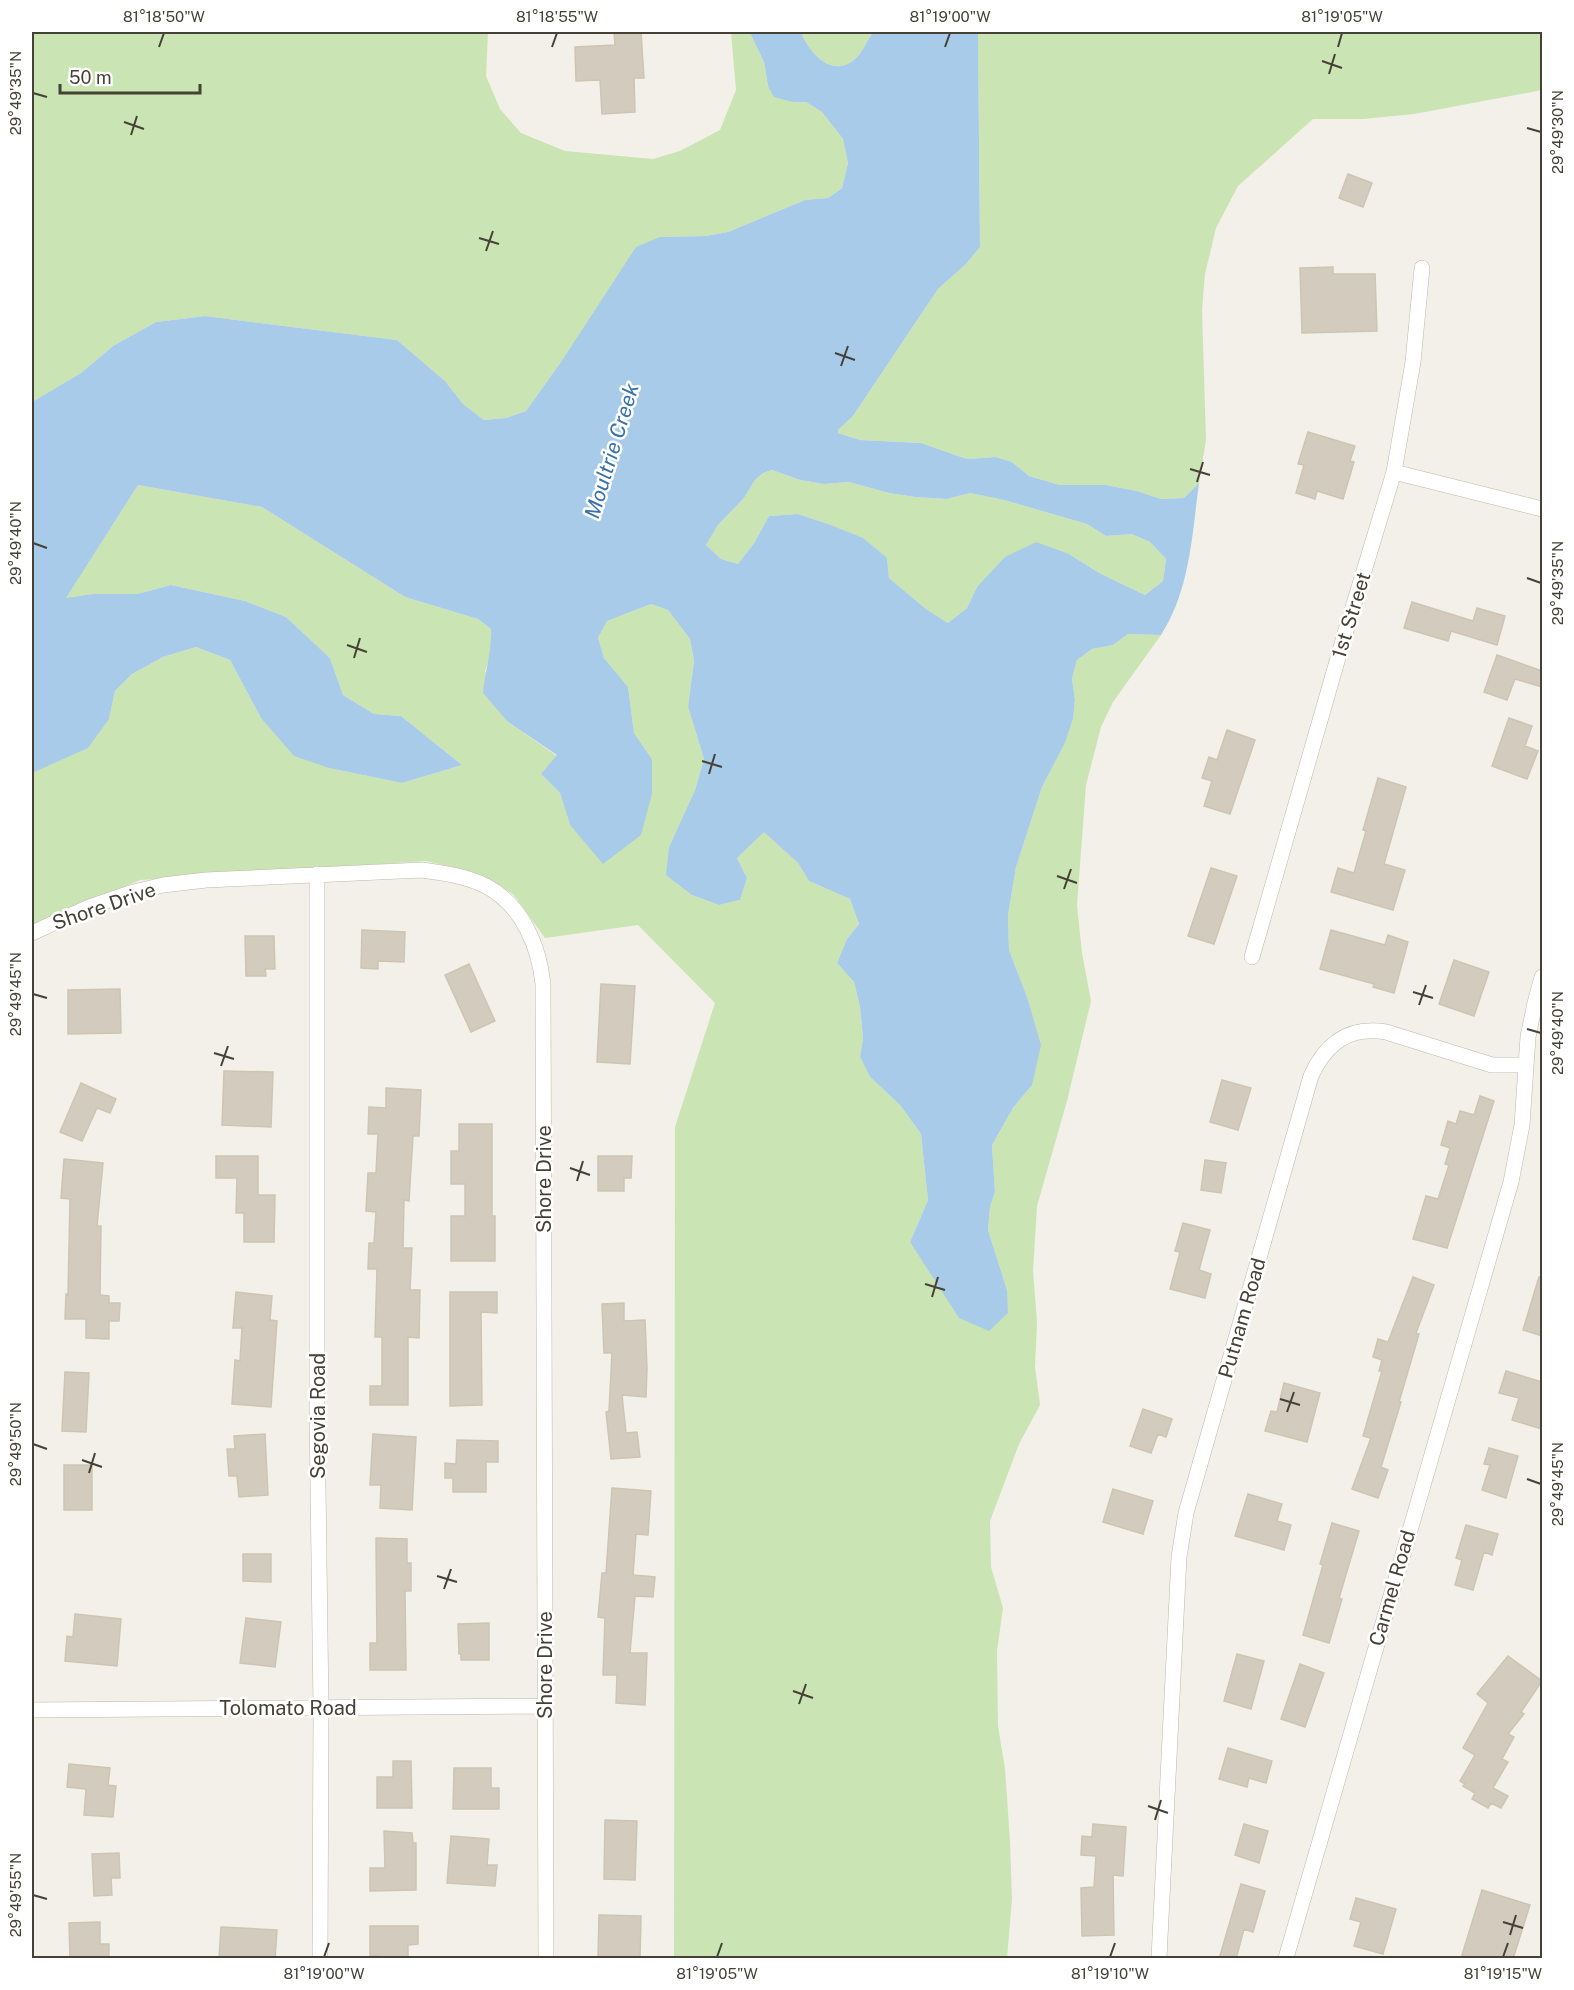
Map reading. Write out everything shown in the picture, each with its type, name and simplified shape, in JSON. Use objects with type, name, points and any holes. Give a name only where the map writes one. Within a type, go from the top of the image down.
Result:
[{"type":"street","name":"1st Street","points":[[1252,957],[1344,636],[1394,472],[1413,362],[1422,268]]},
{"type":"street","points":[[1394,472],[1542,508]]},
{"type":"street","name":"Shore Drive","points":[[32,933],[89,907],[163,885],[206,879],[422,870],[451,874],[488,887],[508,903],[531,934],[536,946],[543,984],[546,1959]]},
{"type":"street","name":"Segovia Road","points":[[317,874],[320,1959]]},
{"type":"street","points":[[1526,1065],[1528,1037],[1542,977]]},
{"type":"street","name":"Putnam Road","points":[[1159,1959],[1179,1557],[1184,1524],[1197,1470],[1311,1076],[1317,1062],[1339,1040],[1356,1032],[1371,1030],[1386,1032],[1492,1065],[1526,1065]]},
{"type":"street","name":"Carmel Road","points":[[1286,1959],[1511,1182],[1522,1125],[1526,1065]]},
{"type":"street","name":"Tolomato Road","points":[[32,1710],[545,1706]]},
{"type":"green space","points":[[32,32],[488,32],[486,76],[500,109],[521,133],[565,151],[653,159],[680,151],[720,130],[736,90],[731,32],[752,32],[751,35],[764,62],[768,86],[793,102],[806,102],[822,112],[843,139],[848,163],[842,188],[828,198],[805,200],[728,232],[706,236],[660,237],[563,359],[526,411],[506,418],[484,420],[463,404],[445,381],[397,340],[205,316],[156,322],[113,346],[81,373],[32,402]]},
{"type":"green space","points":[[801,32],[873,32],[858,56],[841,66],[824,62],[810,49]]},
{"type":"green space","points":[[978,32],[1542,32],[1542,90],[1414,114],[1363,119],[1313,119],[1238,186],[1216,228],[1205,274],[1202,310],[1206,440],[1199,483],[1184,498],[1161,499],[1137,491],[1106,485],[1060,485],[1029,476],[1012,462],[996,457],[967,459],[921,443],[860,440],[838,433],[838,430],[853,416],[938,289],[966,264],[980,247]]},
{"type":"green space","points":[[772,470],[800,480],[824,484],[849,482],[889,493],[915,497],[947,499],[970,493],[1004,500],[1087,524],[1106,536],[1130,534],[1150,542],[1166,559],[1163,581],[1145,595],[1101,574],[1069,554],[977,587],[967,608],[948,623],[926,609],[889,578],[887,558],[828,524],[798,514],[769,516],[754,543],[738,564],[721,559],[706,545],[718,525],[744,498],[755,480],[763,473]]},
{"type":"green space","points":[[138,485],[262,507],[405,597],[478,619],[491,629],[492,651],[485,671],[508,722],[557,756],[541,774],[560,793],[570,825],[652,794],[652,759],[634,733],[628,687],[604,658],[598,638],[607,621],[651,604],[668,610],[690,639],[694,661],[688,707],[704,759],[695,790],[669,847],[692,895],[719,905],[740,900],[747,878],[737,858],[764,831],[798,863],[809,881],[850,899],[859,924],[847,939],[837,963],[854,982],[860,1007],[863,1038],[860,1057],[870,1077],[900,1105],[921,1134],[928,1200],[910,1242],[1007,1290],[988,1230],[990,1207],[995,1192],[992,1145],[1013,1108],[1032,1085],[1027,997],[1009,950],[1008,915],[1016,867],[1042,787],[1065,743],[1073,719],[1075,699],[1072,679],[1077,660],[1092,649],[1113,645],[1128,634],[1161,635],[1113,702],[1101,727],[1086,785],[1077,905],[1082,953],[1091,1001],[1067,1101],[1037,1206],[1033,1271],[1037,1322],[1035,1367],[1040,1405],[1019,1444],[990,1521],[991,1567],[1003,1608],[997,1651],[998,1726],[1005,1769],[1012,1899],[1007,1958],[674,1958],[675,1127],[715,1003],[638,925],[545,938],[513,894],[473,872],[426,861],[140,880],[32,926],[32,773],[109,719],[115,691],[132,674],[163,657],[196,647],[230,660],[261,718],[329,768],[402,783],[462,765],[401,716],[374,714],[343,695],[330,658],[286,617],[245,601],[171,585],[137,594],[93,594],[65,599]]},
{"type":"water","name":"Moultrie Creek","points":[[752,32],[801,32],[810,49],[824,62],[841,66],[858,56],[873,32],[978,32],[980,247],[966,264],[938,289],[853,416],[838,430],[838,433],[860,440],[921,443],[967,459],[996,457],[1012,462],[1029,476],[1060,485],[1106,485],[1137,491],[1161,499],[1184,498],[1199,483],[1192,542],[1184,581],[1171,618],[1161,635],[1128,634],[1113,645],[1092,649],[1077,660],[1072,679],[1075,699],[1073,719],[1065,743],[1042,787],[1016,867],[1008,915],[1009,950],[1027,997],[1041,1045],[1032,1085],[1013,1108],[992,1145],[995,1192],[990,1207],[988,1230],[1007,1290],[1008,1313],[989,1331],[959,1318],[910,1242],[928,1200],[921,1134],[900,1105],[870,1077],[860,1057],[863,1038],[860,1007],[854,982],[837,963],[847,939],[859,924],[850,899],[809,881],[798,863],[764,832],[737,858],[747,878],[740,900],[719,905],[692,895],[666,875],[669,847],[695,790],[704,759],[688,707],[694,661],[690,639],[668,610],[651,604],[607,621],[598,638],[604,658],[628,687],[634,733],[652,759],[652,794],[641,835],[603,864],[570,825],[560,793],[541,774],[557,755],[508,722],[483,693],[491,629],[478,619],[405,597],[262,507],[138,485],[66,598],[93,594],[137,594],[171,585],[245,601],[286,617],[330,658],[343,695],[374,714],[401,716],[462,765],[402,783],[329,768],[294,756],[261,718],[230,660],[196,647],[163,657],[132,674],[115,691],[109,719],[88,748],[32,773],[32,402],[81,373],[113,346],[156,322],[205,316],[397,340],[445,381],[463,404],[484,420],[506,418],[526,411],[636,247],[660,237],[706,236],[728,232],[805,200],[828,198],[842,188],[848,163],[843,139],[822,112],[806,102],[793,102],[774,97],[768,86],[764,62],[751,35]],"holes":[[[772,470],[800,480],[824,484],[849,482],[889,493],[915,497],[947,499],[970,493],[1004,500],[1087,524],[1106,536],[1131,534],[1150,542],[1166,559],[1163,581],[1145,595],[1101,574],[1069,554],[1036,542],[1005,557],[977,587],[967,608],[948,623],[926,609],[889,578],[887,558],[863,538],[798,514],[769,516],[754,543],[738,564],[721,559],[706,545],[718,525],[744,498],[755,480],[763,473]]]},
{"type":"building","points":[[614,32],[641,32],[644,78],[634,78],[635,112],[602,114],[600,80],[576,81],[575,47],[615,45]]},
{"type":"building","points":[[1348,174],[1372,183],[1363,207],[1339,198]]},
{"type":"building","points":[[1333,267],[1333,274],[1375,274],[1377,331],[1302,333],[1300,268]]},
{"type":"building","points":[[1308,432],[1355,446],[1350,461],[1354,462],[1343,499],[1317,491],[1315,499],[1296,493],[1304,465],[1298,464]]},
{"type":"building","points":[[1412,602],[1473,621],[1477,608],[1505,616],[1497,645],[1451,631],[1448,641],[1404,628]]},
{"type":"building","points":[[1497,655],[1542,671],[1542,687],[1515,679],[1507,700],[1484,692]]},
{"type":"building","points":[[1509,718],[1532,726],[1525,746],[1538,751],[1527,779],[1492,766]]},
{"type":"building","points":[[1227,730],[1255,740],[1230,814],[1204,806],[1212,781],[1202,778],[1209,757],[1217,760]]},
{"type":"building","points":[[1378,778],[1406,787],[1384,864],[1405,870],[1393,910],[1331,892],[1338,868],[1354,873],[1366,831],[1363,830]]},
{"type":"building","points":[[1211,868],[1237,876],[1214,944],[1188,936]]},
{"type":"building","points":[[362,930],[405,932],[404,962],[378,961],[378,969],[361,968]]},
{"type":"building","points":[[1331,930],[1385,945],[1388,935],[1408,942],[1394,993],[1373,987],[1374,984],[1320,969]]},
{"type":"building","points":[[245,936],[274,936],[275,969],[265,969],[266,976],[246,976]]},
{"type":"building","points":[[1454,960],[1489,972],[1474,1016],[1439,1004]]},
{"type":"building","points":[[469,964],[495,1021],[471,1032],[445,975]]},
{"type":"building","points":[[601,984],[635,986],[630,1064],[597,1062]]},
{"type":"building","points":[[120,989],[121,1033],[68,1034],[68,990]]},
{"type":"building","points":[[224,1071],[273,1072],[271,1127],[222,1125]]},
{"type":"building","points":[[1222,1080],[1251,1088],[1238,1130],[1210,1122]]},
{"type":"building","points":[[81,1083],[116,1099],[110,1113],[97,1108],[82,1141],[60,1132]]},
{"type":"building","points":[[386,1088],[421,1090],[419,1136],[413,1136],[409,1201],[404,1200],[403,1248],[412,1248],[410,1290],[420,1290],[419,1338],[408,1337],[408,1405],[370,1405],[370,1386],[382,1386],[382,1337],[375,1337],[377,1269],[368,1269],[369,1243],[374,1243],[376,1212],[366,1211],[368,1173],[376,1173],[378,1134],[368,1134],[369,1107],[386,1108]]},
{"type":"building","points":[[1480,1096],[1494,1101],[1447,1248],[1413,1239],[1426,1196],[1438,1199],[1449,1165],[1445,1164],[1450,1148],[1441,1145],[1448,1121],[1456,1124],[1460,1111],[1474,1115]]},
{"type":"building","points":[[459,1124],[492,1124],[492,1216],[495,1216],[495,1261],[451,1261],[451,1216],[465,1216],[465,1184],[451,1184],[451,1151],[459,1151]]},
{"type":"building","points":[[216,1156],[258,1156],[258,1195],[275,1195],[274,1242],[244,1242],[244,1213],[236,1213],[237,1178],[216,1178]]},
{"type":"building","points":[[598,1156],[632,1156],[631,1178],[624,1178],[624,1191],[598,1191]]},
{"type":"building","points":[[64,1159],[103,1163],[97,1226],[101,1226],[100,1295],[109,1296],[109,1303],[120,1303],[119,1321],[109,1321],[109,1339],[86,1338],[86,1319],[65,1319],[66,1294],[68,1295],[70,1199],[61,1198]]},
{"type":"building","points":[[1205,1160],[1226,1163],[1221,1193],[1201,1190]]},
{"type":"building","points":[[1183,1223],[1210,1230],[1199,1270],[1211,1274],[1205,1298],[1170,1289],[1180,1252],[1175,1251]]},
{"type":"building","points":[[1413,1277],[1434,1285],[1416,1333],[1419,1334],[1381,1467],[1388,1470],[1378,1498],[1352,1489],[1371,1438],[1363,1436],[1382,1371],[1379,1371],[1382,1360],[1373,1357],[1378,1339],[1388,1342]]},
{"type":"building","points":[[1539,1277],[1542,1277],[1542,1336],[1523,1330]]},
{"type":"building","points":[[236,1292],[272,1296],[270,1320],[277,1321],[271,1407],[232,1404],[235,1360],[240,1361],[242,1328],[233,1328]]},
{"type":"building","points":[[450,1292],[497,1292],[497,1313],[481,1312],[482,1405],[450,1406]]},
{"type":"building","points":[[624,1303],[624,1321],[645,1320],[646,1397],[622,1395],[626,1433],[637,1432],[640,1457],[611,1459],[606,1412],[609,1411],[612,1353],[604,1353],[602,1304]]},
{"type":"building","points":[[1506,1371],[1542,1382],[1542,1429],[1512,1420],[1519,1398],[1499,1393]]},
{"type":"building","points":[[65,1372],[89,1373],[86,1432],[62,1431]]},
{"type":"building","points":[[1284,1383],[1320,1393],[1307,1442],[1265,1431],[1271,1411],[1277,1412]]},
{"type":"building","points":[[1143,1409],[1172,1419],[1166,1437],[1158,1434],[1151,1453],[1130,1446]]},
{"type":"building","points":[[265,1434],[268,1495],[239,1497],[237,1476],[229,1476],[227,1449],[235,1449],[234,1436]]},
{"type":"building","points":[[373,1434],[416,1437],[412,1510],[380,1508],[381,1485],[370,1485]]},
{"type":"building","points":[[457,1440],[498,1441],[498,1462],[486,1462],[486,1492],[453,1492],[453,1478],[445,1478],[445,1463],[456,1464]]},
{"type":"building","points":[[1489,1448],[1518,1456],[1506,1498],[1482,1490],[1490,1465],[1484,1464]]},
{"type":"building","points":[[64,1465],[92,1465],[92,1510],[64,1510]]},
{"type":"building","points":[[612,1488],[651,1491],[648,1535],[636,1534],[633,1575],[655,1577],[653,1597],[635,1596],[630,1653],[647,1653],[645,1705],[616,1703],[617,1675],[603,1675],[605,1618],[598,1617],[602,1573],[606,1573]]},
{"type":"building","points":[[1113,1489],[1153,1501],[1143,1534],[1103,1522]]},
{"type":"building","points":[[1248,1494],[1282,1504],[1277,1521],[1291,1525],[1284,1550],[1235,1536]]},
{"type":"building","points":[[1332,1523],[1359,1531],[1339,1598],[1342,1599],[1329,1643],[1303,1635],[1323,1565],[1320,1564]]},
{"type":"building","points":[[1466,1525],[1498,1534],[1492,1555],[1484,1552],[1473,1590],[1455,1585],[1462,1560],[1456,1558]]},
{"type":"building","points":[[376,1538],[407,1539],[407,1563],[411,1563],[411,1591],[405,1591],[406,1670],[370,1670],[370,1643],[377,1643]]},
{"type":"building","points":[[243,1554],[271,1554],[271,1582],[243,1581]]},
{"type":"building","points":[[75,1614],[121,1619],[117,1666],[65,1661],[67,1636],[73,1637]]},
{"type":"building","points":[[246,1618],[281,1622],[275,1667],[240,1663]]},
{"type":"building","points":[[489,1623],[489,1660],[461,1660],[458,1624]]},
{"type":"building","points":[[1237,1654],[1264,1661],[1251,1709],[1224,1701]]},
{"type":"building","points":[[1508,1656],[1542,1681],[1521,1712],[1524,1714],[1508,1734],[1514,1737],[1502,1759],[1508,1762],[1493,1788],[1508,1796],[1501,1808],[1491,1803],[1488,1808],[1472,1799],[1475,1793],[1463,1786],[1465,1784],[1460,1781],[1475,1755],[1463,1748],[1488,1703],[1477,1694]]},
{"type":"building","points":[[1300,1664],[1324,1673],[1305,1727],[1281,1719]]},
{"type":"building","points":[[1228,1748],[1272,1761],[1266,1783],[1249,1778],[1247,1787],[1219,1779]]},
{"type":"building","points":[[393,1761],[411,1761],[412,1808],[377,1808],[377,1777],[393,1777]]},
{"type":"building","points":[[69,1764],[110,1768],[108,1785],[116,1786],[113,1817],[84,1815],[86,1789],[67,1787]]},
{"type":"building","points":[[454,1768],[491,1768],[491,1788],[499,1788],[499,1809],[453,1809]]},
{"type":"building","points":[[605,1820],[637,1821],[635,1880],[604,1879]]},
{"type":"building","points":[[1093,1824],[1126,1827],[1123,1876],[1113,1875],[1114,1935],[1082,1936],[1081,1888],[1094,1887],[1096,1856],[1081,1855],[1082,1836],[1092,1837]]},
{"type":"building","points":[[1244,1824],[1268,1831],[1259,1863],[1235,1855]]},
{"type":"building","points":[[384,1831],[412,1833],[413,1843],[416,1843],[416,1890],[370,1891],[370,1868],[385,1868]]},
{"type":"building","points":[[451,1836],[489,1839],[487,1865],[497,1865],[495,1886],[447,1883]]},
{"type":"building","points":[[119,1853],[120,1878],[111,1878],[112,1895],[94,1896],[92,1854]]},
{"type":"building","points":[[1241,1884],[1265,1891],[1253,1932],[1244,1929],[1236,1959],[1219,1959]]},
{"type":"building","points":[[1482,1890],[1530,1905],[1513,1959],[1472,1959],[1462,1955]]},
{"type":"building","points":[[1356,1898],[1396,1909],[1383,1954],[1354,1946],[1361,1922],[1350,1919]]},
{"type":"building","points":[[599,1915],[641,1916],[640,1959],[598,1959]]},
{"type":"building","points":[[100,1922],[100,1944],[109,1944],[109,1959],[70,1959],[69,1923]]},
{"type":"building","points":[[370,1926],[418,1926],[418,1944],[408,1945],[408,1959],[379,1959],[379,1956],[370,1956]]},
{"type":"building","points":[[221,1927],[277,1930],[275,1959],[219,1959]]}]
